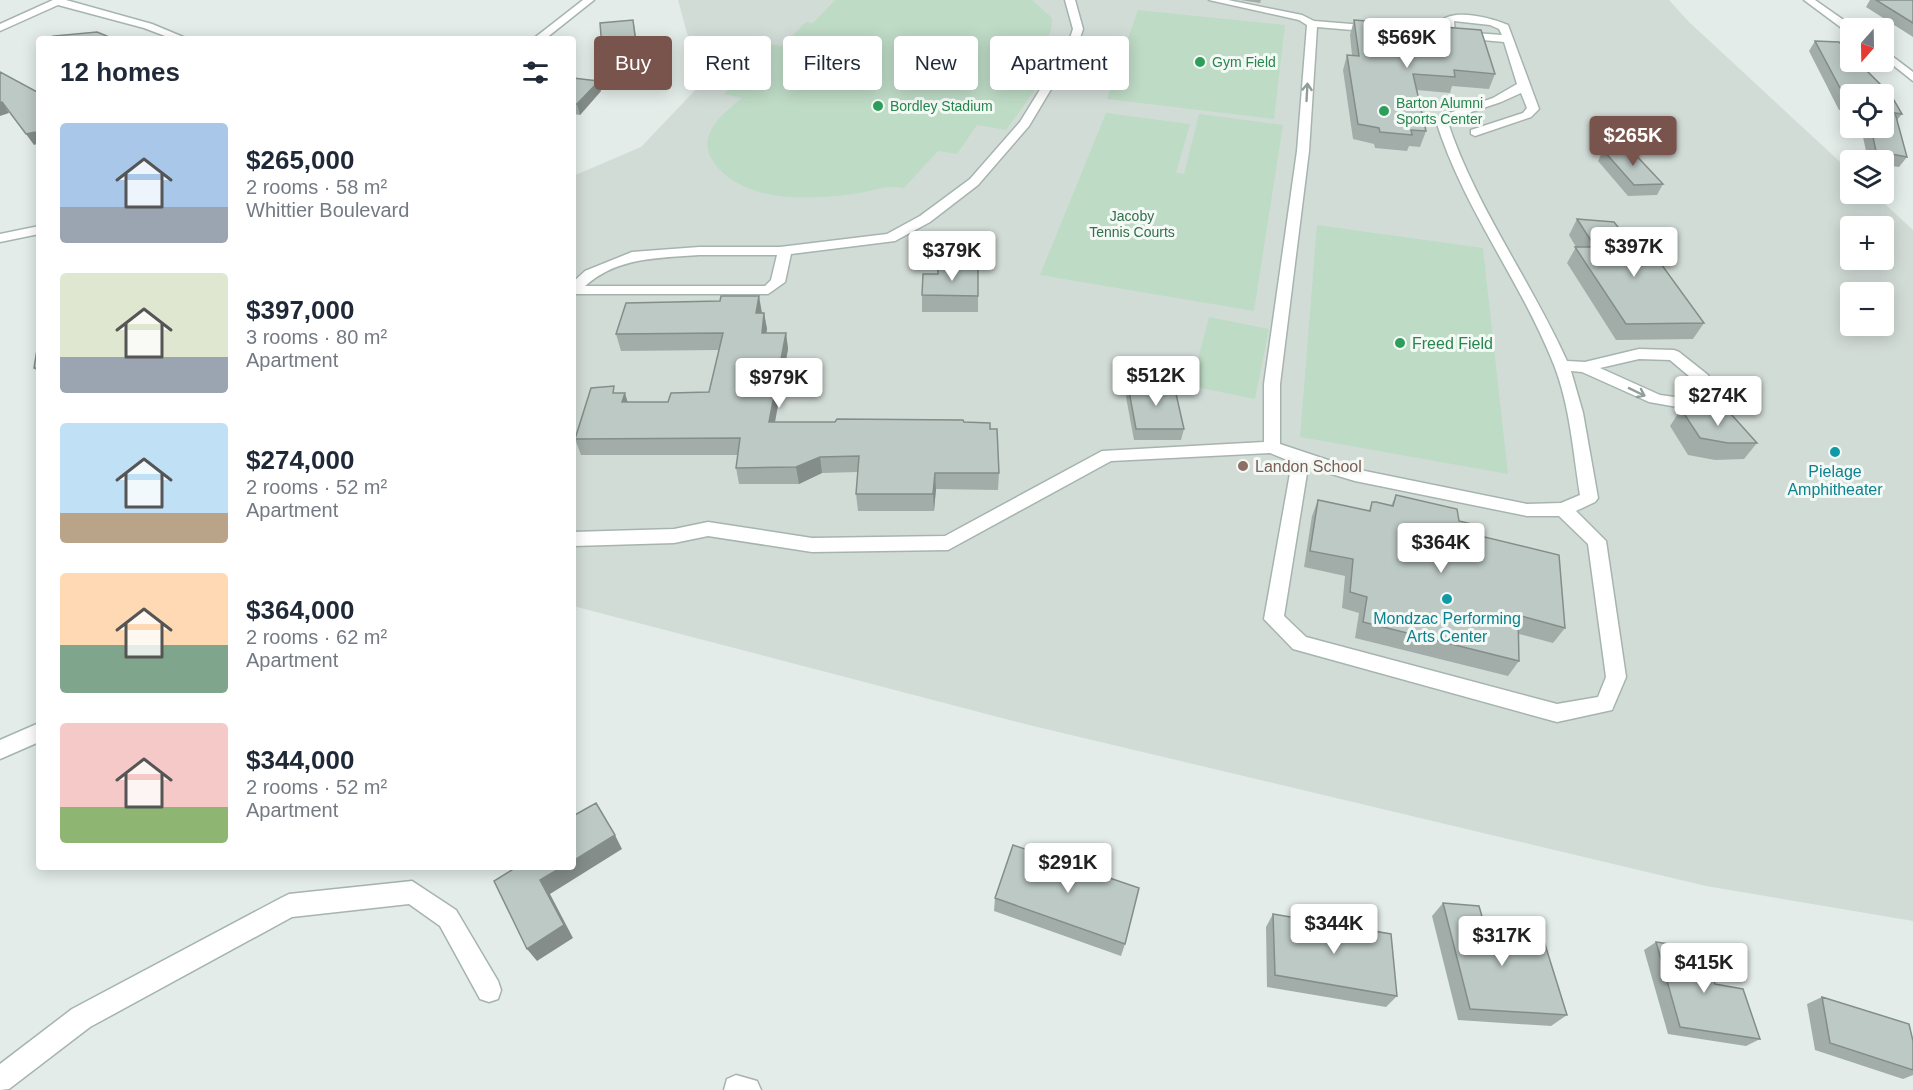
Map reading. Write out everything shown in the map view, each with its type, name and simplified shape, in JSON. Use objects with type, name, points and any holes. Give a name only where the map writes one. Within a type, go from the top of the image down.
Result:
[{"type":"street","points":[[542,36],[589,0]]},
{"type":"street","points":[[576,287],[590,274],[632,256],[785,250],[890,238],[925,219],[974,182],[1025,124],[1073,44],[1078,29],[1070,0]]},
{"type":"street","points":[[1214,0],[1302,18],[1311,28],[1303,151],[1272,384],[1272,447]]},
{"type":"street","points":[[1809,0],[1840,22]]},
{"type":"street","points":[[0,28],[59,1],[175,36]]},
{"type":"street","points":[[1281,3],[1283,14]]},
{"type":"street","points":[[1450,34],[1447,20],[1453,18],[1492,22],[1504,27],[1533,108],[1527,115],[1475,132]]},
{"type":"street","points":[[1311,28],[1393,30]]},
{"type":"street","points":[[1438,34],[1508,39]]},
{"type":"street","points":[[1894,60],[1907,68],[1913,78]]},
{"type":"street","points":[[576,539],[674,536],[708,529],[812,545],[948,543],[1108,455],[1272,447],[1301,459],[1355,475],[1527,510],[1563,509],[1589,498],[1562,365],[1464,180],[1441,118],[1464,108],[1515,94],[1523,85]]},
{"type":"street","points":[[0,238],[36,231]]},
{"type":"street","points":[[576,290],[768,290],[778,282],[785,250]]},
{"type":"street","points":[[1562,365],[1585,367],[1639,354],[1674,355],[1703,379],[1710,396],[1700,406],[1677,406],[1654,400],[1585,367]]},
{"type":"street","points":[[1301,459],[1274,619],[1300,643],[1557,713],[1605,704],[1616,676],[1597,542],[1563,509]]},
{"type":"street","points":[[0,750],[36,733]]},
{"type":"street","points":[[0,1080],[81,1018],[289,906],[412,892],[448,918],[489,990]]},
{"type":"shaded area","name":"Landon School","points":[[678,0],[1669,0],[1689,22],[1840,162],[1840,204],[1885,204],[1913,230],[1913,921],[1706,886],[1029,725],[576,607],[576,175],[641,147],[695,90],[771,90],[771,36],[688,36]]},
{"type":"green space","name":"Bordley Stadium","points":[[835,0],[1032,0],[1052,18],[1048,36],[990,36],[990,90],[1035,90],[1006,130],[977,125],[957,154],[938,151],[904,188],[887,187],[860,193],[821,197],[778,196],[758,192],[739,184],[724,173],[711,158],[708,140],[710,131],[721,116],[742,98],[724,94],[728,90],[771,90],[771,44],[783,45],[783,90],[882,90],[882,36],[792,36],[806,22],[813,23]]},
{"type":"green space","name":"Gym Field","points":[[1138,10],[1285,25],[1274,119],[1107,99],[1110,90],[1129,90],[1129,36]]},
{"type":"green space","name":"Jacoby Tennis Courts","points":[[1106,113],[1190,124],[1176,173],[1184,174],[1199,114],[1283,125],[1254,311],[1040,275]]},
{"type":"green space","name":"Freed Field","points":[[1317,225],[1483,248],[1508,474],[1300,437]]},
{"type":"green space","points":[[1209,317],[1269,329],[1255,399],[1191,386]]},
{"type":"building","points":[[1876,0],[1913,0],[1913,23]]},
{"type":"building","points":[[633,20],[635,36],[601,36],[600,23]]},
{"type":"building","name":"Barton Alumni Sports Center","points":[[1354,20],[1481,30],[1495,74],[1454,70],[1455,77],[1413,74],[1426,131],[1411,130],[1412,135],[1380,132],[1379,128],[1358,124],[1347,55],[1359,56]]},
{"type":"building","points":[[97,32],[107,36],[54,36]]},
{"type":"building","points":[[1815,41],[1839,42],[1840,72],[1868,72],[1880,84],[1840,84],[1840,88]]},
{"type":"building","points":[[0,72],[36,91],[36,133],[26,134],[2,102],[0,103]]},
{"type":"building","points":[[576,78],[594,80],[594,86],[576,104]]},
{"type":"building","points":[[1894,100],[1902,114],[1895,113],[1907,157],[1894,154],[1894,150],[1876,150],[1873,138],[1894,138]]},
{"type":"building","points":[[1603,150],[1631,150],[1663,184],[1634,185]]},
{"type":"building","points":[[1577,219],[1614,222],[1633,246],[1648,246],[1704,323],[1626,324],[1575,247],[1595,247]]},
{"type":"building","points":[[938,268],[978,268],[978,296],[922,295],[923,274],[938,274]]},
{"type":"building","points":[[721,296],[759,296],[756,313],[764,313],[762,333],[786,333],[769,422],[835,422],[837,419],[963,420],[964,422],[990,423],[990,429],[997,429],[999,473],[935,473],[933,494],[856,494],[859,456],[820,457],[796,467],[736,468],[740,438],[576,439],[591,388],[614,386],[613,393],[625,393],[622,402],[668,402],[671,393],[709,392],[723,333],[616,334],[626,303],[720,301]]},
{"type":"building","points":[[1174,385],[1184,429],[1136,429],[1128,386]]},
{"type":"building","points":[[1681,409],[1730,413],[1757,443],[1728,443],[1700,438]]},
{"type":"building","name":"Mondzac Performing Arts Center","points":[[1396,495],[1457,509],[1459,521],[1476,525],[1476,535],[1559,555],[1565,628],[1518,615],[1519,661],[1363,622],[1367,597],[1350,592],[1353,559],[1310,551],[1318,500],[1370,511],[1372,502],[1393,506]]},
{"type":"building","points":[[596,803],[615,835],[576,859],[576,814]]},
{"type":"building","points":[[1013,845],[1139,888],[1125,944],[995,898]]},
{"type":"building","points":[[512,870],[557,870],[540,880],[564,925],[527,949],[494,881]]},
{"type":"building","points":[[1443,903],[1479,906],[1487,934],[1543,938],[1567,1015],[1470,1009]]},
{"type":"building","points":[[1273,914],[1391,934],[1397,996],[1275,975]]},
{"type":"building","points":[[1656,942],[1704,949],[1715,984],[1743,989],[1760,1039],[1680,1027]]},
{"type":"building","points":[[1822,997],[1909,1024],[1913,1041],[1913,1070],[1830,1043]]},
{"type":"place","name":"Gym Field","points":[[1200,62]]},
{"type":"place","name":"Bordley Stadium","points":[[878,106]]},
{"type":"place","name":"Barton Alumni Sports Center","points":[[1384,111]]},
{"type":"place","name":"Freed Field","points":[[1400,343]]},
{"type":"place","name":"Pielage Amphitheater","points":[[1835,452]]},
{"type":"place","name":"Landon School","points":[[1243,466]]},
{"type":"place","name":"Mondzac Performing Arts Center","points":[[1447,599]]}]
